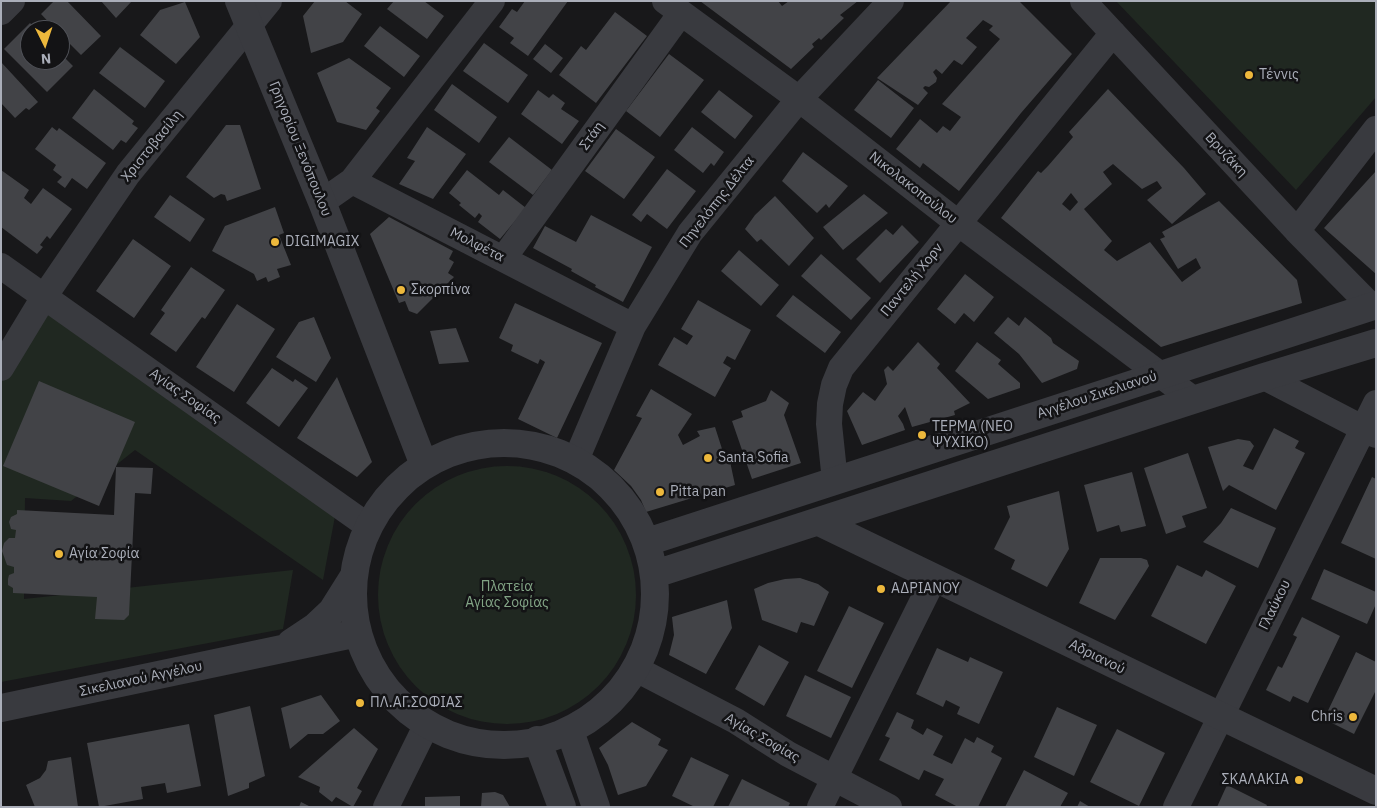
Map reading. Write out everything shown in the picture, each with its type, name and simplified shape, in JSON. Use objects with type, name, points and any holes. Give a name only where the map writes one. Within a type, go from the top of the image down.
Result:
[{"type":"street","points":[[1,12],[12,1]]},
{"type":"street","name":"Γρηγορίου Ξενόπουλου","points":[[239,1],[322,202],[424,465]]},
{"type":"street","name":"Χριστοβασίλη","points":[[1,368],[44,297],[128,174],[269,1]]},
{"type":"street","points":[[322,202],[352,181],[492,1]]},
{"type":"street","name":"Πηνελόπης Δέλτα","points":[[576,460],[633,326],[690,233],[798,99],[891,1]]},
{"type":"street","name":"Βρυζάκη","points":[[1083,1],[1298,231],[1373,306]]},
{"type":"street","name":"Νικολακοπούλου","points":[[673,7],[798,99],[958,223],[1162,374],[1194,400]]},
{"type":"street","name":"Στάη","points":[[503,259],[673,7]]},
{"type":"street","name":"Παντελή Χορν","points":[[835,481],[829,424],[830,404],[834,384],[841,368],[1113,33]]},
{"type":"street","points":[[1298,231],[1376,128]]},
{"type":"street","name":"Μολφέτα","points":[[352,181],[633,326]]},
{"type":"street","name":"Αγίας Σοφίας","points":[[1,266],[368,526]]},
{"type":"street","name":"Αγγέλου Σικελιανού","points":[[647,542],[1373,306]]},
{"type":"street","points":[[655,574],[1264,377],[1376,343]]},
{"type":"street","points":[[1264,377],[1369,432]]},
{"type":"street","name":"Γλαύκου","points":[[1176,807],[1220,716],[1369,432],[1376,403]]},
{"type":"street","points":[[499,442],[539,446],[576,460],[606,481],[630,509],[647,542],[655,574],[653,623],[636,669],[612,700],[570,731],[537,740],[504,745],[464,739],[427,724],[396,700],[372,669],[358,633],[354,576],[356,560],[368,526],[392,491],[424,465],[460,449],[499,442]]},
{"type":"street","points":[[884,554],[871,530],[864,507],[867,489],[872,479],[893,462]]},
{"type":"street","name":"Αδριανού","points":[[820,522],[1376,791]]},
{"type":"street","name":"Σικελιανού Αγγέλου","points":[[281,649],[315,627],[332,611],[354,576]]},
{"type":"street","points":[[820,807],[934,578]]},
{"type":"street","name":"Σικελιανού Αγγέλου","points":[[1,708],[358,633]]},
{"type":"street","name":"Αγίας Σοφίας","points":[[636,669],[736,722],[788,754],[889,807]]},
{"type":"street","points":[[386,807],[427,724]]},
{"type":"street","points":[[570,731],[596,807]]},
{"type":"street","points":[[537,740],[562,807]]},
{"type":"green space","points":[[1116,1],[1376,1],[1376,97],[1296,190]]},
{"type":"green space","points":[[46,308],[336,511],[323,580],[135,450],[71,501],[25,498],[24,599],[293,570],[283,629],[1,682],[1,382]]},
{"type":"green space","name":"Πλατεία Αγίας Σοφίας","points":[[494,466],[520,466],[545,471],[568,481],[589,495],[607,513],[621,534],[631,557],[636,582],[636,608],[631,633],[621,656],[607,677],[589,695],[568,709],[545,719],[520,724],[494,724],[469,719],[446,709],[425,695],[407,677],[393,656],[383,633],[378,608],[378,582],[383,557],[393,534],[407,513],[425,495],[446,481],[469,471]]},
{"type":"building","points":[[54,1],[67,1],[101,36],[81,55],[70,44],[70,20],[47,20],[41,14]]},
{"type":"building","points":[[101,1],[132,1],[116,18]]},
{"type":"building","points":[[315,1],[345,1],[362,14],[343,42],[311,53],[303,16]]},
{"type":"building","points":[[394,1],[424,1],[444,16],[427,39],[387,9]]},
{"type":"building","points":[[525,1],[568,1],[528,56],[510,43],[514,38],[499,27],[512,9],[517,12]]},
{"type":"building","points":[[700,1],[778,1],[782,6],[789,1],[858,1],[840,15],[844,18],[821,40],[819,38],[812,44],[814,47],[791,69]]},
{"type":"building","points":[[951,1],[1019,1],[1072,54],[1021,113],[959,191],[923,163],[920,168],[896,149],[920,119],[937,133],[943,126],[950,131],[961,117],[942,104],[1000,39],[989,30],[993,26],[983,20],[966,38],[977,47],[962,65],[954,60],[942,74],[936,69],[933,72],[937,78],[936,82],[929,87],[925,86],[923,88],[928,93],[918,105],[877,78]]},
{"type":"building","points":[[185,2],[200,37],[176,64],[140,35],[160,10]]},
{"type":"building","points":[[615,12],[647,36],[596,103],[559,75],[581,46],[586,50]]},
{"type":"building","points":[[380,26],[420,56],[404,77],[364,46]]},
{"type":"building","points":[[20,33],[20,65],[4,49]]},
{"type":"building","points":[[484,43],[528,75],[508,103],[463,71]]},
{"type":"building","points":[[545,44],[563,58],[551,73],[533,59]]},
{"type":"building","points":[[120,47],[165,81],[145,108],[99,73]]},
{"type":"building","points":[[669,54],[704,80],[660,137],[626,111]]},
{"type":"building","points":[[349,58],[391,88],[376,108],[380,111],[366,130],[337,122],[317,73]]},
{"type":"building","points":[[1,62],[38,102],[29,110],[26,108],[15,118],[1,103]]},
{"type":"building","points":[[25,70],[69,70],[47,92]]},
{"type":"building","points":[[878,80],[914,108],[891,138],[854,110]]},
{"type":"building","points":[[452,84],[497,117],[479,143],[434,110]]},
{"type":"building","points":[[94,89],[134,121],[132,124],[138,128],[126,143],[121,140],[113,150],[72,118]]},
{"type":"building","points":[[1108,89],[1184,168],[1206,194],[1172,224],[1147,200],[1162,188],[1157,181],[1142,189],[1113,164],[1103,172],[1112,184],[1084,209],[1112,241],[1104,250],[1117,261],[1150,242],[1182,282],[1201,268],[1196,258],[1178,269],[1160,239],[1165,237],[1162,232],[1219,201],[1297,280],[1302,303],[1161,347],[1001,218],[1038,171],[1041,173],[1073,137],[1069,132]],"holes":[[[1071,193],[1078,202],[1070,211],[1062,204]]]},
{"type":"building","points":[[538,90],[549,98],[553,94],[565,103],[561,109],[579,121],[562,144],[521,114]]},
{"type":"building","points":[[719,90],[753,116],[735,139],[701,112]]},
{"type":"building","points":[[226,125],[240,125],[261,189],[227,201],[225,195],[221,194],[214,198],[186,177]]},
{"type":"building","points":[[52,127],[57,131],[59,128],[106,163],[87,189],[72,178],[65,188],[57,182],[62,177],[53,170],[56,165],[35,149]]},
{"type":"building","points":[[427,127],[466,154],[433,199],[399,184],[415,161],[407,158]]},
{"type":"building","points":[[692,127],[724,152],[714,166],[711,163],[703,173],[674,150]]},
{"type":"building","points":[[616,129],[655,157],[624,199],[585,171]]},
{"type":"building","points":[[509,137],[552,170],[533,195],[489,162]]},
{"type":"building","points":[[803,152],[848,186],[829,208],[826,204],[817,213],[782,181]]},
{"type":"building","points":[[667,169],[696,191],[667,229],[647,214],[641,222],[632,215]]},
{"type":"building","points":[[1,170],[29,190],[24,198],[31,204],[43,188],[72,209],[50,239],[47,236],[40,245],[43,247],[37,254],[1,227]]},
{"type":"building","points":[[467,170],[499,195],[503,190],[526,208],[500,239],[478,222],[482,216],[479,213],[475,218],[459,205],[461,203],[449,193]]},
{"type":"building","points":[[1376,171],[1376,274],[1324,228]]},
{"type":"building","points":[[864,194],[888,213],[843,250],[823,227]]},
{"type":"building","points":[[170,195],[205,219],[190,242],[154,217]]},
{"type":"building","points":[[775,196],[814,238],[789,266],[761,239],[757,242],[745,229],[755,215]]},
{"type":"building","points":[[275,207],[284,233],[279,235],[291,265],[277,269],[280,277],[268,282],[266,277],[257,281],[254,274],[212,251],[225,226]]},
{"type":"building","points":[[591,215],[652,247],[623,302],[595,287],[596,285],[571,271],[572,269],[533,248],[545,226],[576,242]]},
{"type":"building","points":[[389,217],[453,251],[449,259],[454,262],[448,273],[454,277],[417,314],[409,311],[405,301],[399,303],[370,234]]},
{"type":"building","points":[[902,225],[919,242],[880,283],[856,259],[886,229],[893,235]]},
{"type":"building","points":[[133,239],[171,266],[134,318],[96,291]]},
{"type":"building","points":[[739,250],[779,285],[761,306],[721,271]]},
{"type":"building","points":[[821,254],[871,298],[851,320],[801,276]]},
{"type":"building","points":[[191,267],[225,290],[205,319],[202,317],[176,352],[150,334],[165,313],[161,310]]},
{"type":"building","points":[[965,274],[994,297],[974,322],[964,313],[955,324],[937,309]]},
{"type":"building","points":[[793,295],[841,332],[825,353],[776,316]]},
{"type":"building","points":[[698,300],[751,330],[735,360],[727,356],[723,363],[731,368],[715,397],[658,365],[674,337],[687,345],[693,336],[681,329]]},
{"type":"building","points":[[515,303],[602,343],[557,438],[518,419],[545,362],[540,359],[538,364],[511,351],[513,345],[499,338]]},
{"type":"building","points":[[237,304],[275,329],[234,392],[196,367]]},
{"type":"building","points":[[314,317],[331,358],[316,382],[276,357],[299,322]]},
{"type":"building","points":[[1008,317],[1019,326],[1025,317],[1051,338],[1053,343],[1079,361],[1077,369],[1042,383],[1019,354],[994,333]]},
{"type":"building","points":[[456,328],[469,362],[439,364],[430,331]]},
{"type":"building","points":[[918,342],[940,364],[937,368],[970,403],[954,411],[955,415],[912,427],[905,407],[898,416],[905,430],[862,445],[847,411],[863,392],[875,401],[887,384],[884,370],[888,366],[893,371]]},
{"type":"building","points":[[977,342],[1001,360],[998,364],[1020,383],[1020,388],[988,399],[955,371]]},
{"type":"building","points":[[272,368],[293,382],[295,379],[308,388],[279,427],[246,403]]},
{"type":"building","points":[[337,377],[372,462],[357,477],[297,438]]},
{"type":"building","points":[[39,381],[135,422],[99,506],[3,466]]},
{"type":"building","points":[[651,389],[692,414],[678,435],[683,445],[700,436],[697,431],[715,427],[723,452],[728,452],[735,485],[646,512],[641,500],[631,486],[614,470],[642,418],[636,416]]},
{"type":"building","points":[[771,390],[789,403],[784,415],[801,463],[752,479],[732,421],[743,417],[741,411],[766,401]]},
{"type":"building","points":[[1274,428],[1299,441],[1295,448],[1305,453],[1276,510],[1229,485],[1223,491],[1208,447],[1238,439],[1250,441],[1254,446],[1243,466],[1253,470]]},
{"type":"building","points":[[1188,453],[1207,508],[1182,516],[1186,527],[1166,534],[1144,468]]},
{"type":"building","name":"Αγία Σοφία","points":[[116,467],[153,468],[151,494],[135,493],[129,615],[124,620],[95,619],[97,597],[13,593],[13,588],[8,585],[8,579],[9,575],[14,573],[14,567],[7,565],[2,551],[4,543],[9,538],[15,538],[16,530],[11,529],[9,522],[11,517],[17,514],[17,510],[114,515]]},
{"type":"building","points":[[1132,472],[1146,526],[1121,532],[1119,525],[1097,532],[1084,485]]},
{"type":"building","points":[[1372,477],[1376,479],[1376,559],[1341,543]]},
{"type":"building","points":[[1059,491],[1069,549],[1047,587],[1011,569],[1015,560],[994,549],[1010,517],[1007,506]]},
{"type":"building","points":[[1231,508],[1276,528],[1258,568],[1203,542],[1221,523]]},
{"type":"building","points":[[1100,558],[1141,558],[1147,560],[1149,566],[1115,620],[1079,603]]},
{"type":"building","points":[[1177,565],[1202,577],[1206,570],[1236,586],[1206,644],[1151,616]]},
{"type":"building","points":[[1324,569],[1376,592],[1376,604],[1367,624],[1311,599]]},
{"type":"building","points":[[800,578],[818,584],[829,592],[814,626],[801,622],[797,633],[762,620],[754,589],[768,583]]},
{"type":"building","points":[[727,600],[732,628],[706,674],[669,655],[674,635],[672,617]]},
{"type":"building","points":[[849,606],[884,623],[852,688],[817,671]]},
{"type":"building","points":[[1302,617],[1340,636],[1308,703],[1293,696],[1290,702],[1266,690],[1278,666],[1282,668],[1297,637],[1293,635]]},
{"type":"building","points":[[759,645],[789,662],[764,706],[735,689]]},
{"type":"building","points":[[937,648],[968,662],[970,657],[1003,672],[979,724],[957,714],[960,707],[946,700],[943,707],[916,694]]},
{"type":"building","points":[[1356,652],[1376,662],[1376,690],[1354,734],[1324,719]]},
{"type":"building","points":[[805,675],[851,697],[831,738],[786,716]]},
{"type":"building","points":[[321,695],[340,721],[323,734],[308,734],[290,749],[281,708]]},
{"type":"building","points":[[250,706],[265,776],[249,783],[249,788],[228,796],[214,715]]},
{"type":"building","points":[[1057,707],[1097,725],[1074,776],[1034,757]]},
{"type":"building","points":[[897,712],[914,720],[911,728],[923,735],[927,728],[943,736],[933,755],[952,764],[965,738],[974,743],[977,737],[994,746],[991,752],[1002,758],[978,807],[958,807],[935,795],[944,779],[924,770],[919,780],[879,760],[890,738],[885,736]]},
{"type":"building","points":[[632,722],[661,739],[658,745],[668,750],[646,786],[618,795],[608,765],[599,748]]},
{"type":"building","points":[[189,724],[201,786],[167,793],[165,783],[141,787],[143,799],[99,807],[87,743]]},
{"type":"building","points":[[354,728],[378,749],[357,788],[362,791],[353,807],[336,797],[332,802],[319,792],[320,787],[298,777]]},
{"type":"building","points":[[1117,729],[1165,753],[1139,806],[1090,782]]},
{"type":"building","points":[[71,757],[78,807],[35,807],[26,785],[40,778],[46,770],[48,761]]},
{"type":"building","points":[[691,757],[729,775],[713,807],[695,807],[672,796]]},
{"type":"building","points":[[1024,770],[1068,793],[1060,807],[1005,807]]},
{"type":"building","points":[[742,779],[790,803],[788,807],[728,807]]},
{"type":"building","points":[[1227,785],[1267,805],[1266,807],[1217,807]]},
{"type":"building","points":[[495,792],[503,795],[510,807],[481,807],[482,793]]},
{"type":"building","points":[[460,796],[460,807],[425,807],[425,797]]},
{"type":"building","points":[[1080,801],[1090,807],[1077,807]]},
{"type":"building","points":[[301,802],[311,807],[299,807]]},
{"type":"place","name":"Τέννις","points":[[1249,75]]},
{"type":"place","name":"DIGIMAGIX","points":[[275,242]]},
{"type":"place","name":"Σκορπίνα","points":[[401,290]]},
{"type":"place","name":"ΤΕΡΜΑ (ΝΕΟ ΨΥΧΙΚΟ)","points":[[922,435]]},
{"type":"place","name":"Santa Sofia","points":[[708,458]]},
{"type":"place","name":"Pitta pan","points":[[660,492]]},
{"type":"place","name":"Αγία Σοφία","points":[[59,554]]},
{"type":"place","name":"ΑΔΡΙΑΝΟΥ","points":[[881,589]]},
{"type":"place","name":"ΠΛ.ΑΓ.ΣΟΦΙΑΣ","points":[[360,703]]},
{"type":"place","name":"Chris","points":[[1353,717]]},
{"type":"place","name":"ΣΚΑΛΑΚΙΑ","points":[[1299,780]]}]
